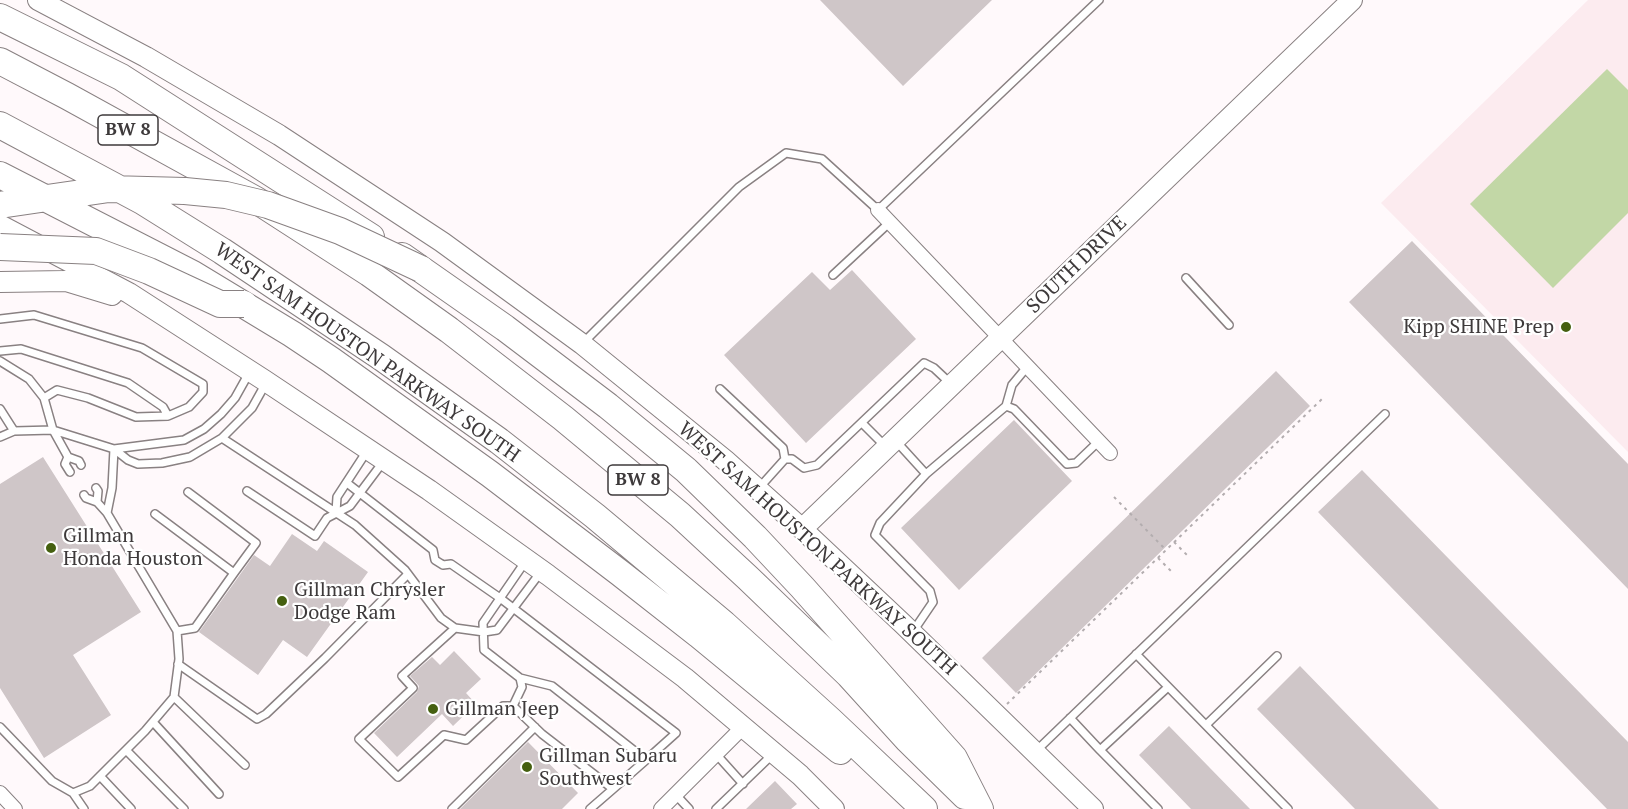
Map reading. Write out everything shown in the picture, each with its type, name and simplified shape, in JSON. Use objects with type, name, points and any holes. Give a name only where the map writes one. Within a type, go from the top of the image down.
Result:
[{"type":"highway","points":[[0,17],[121,77],[421,269],[608,405],[686,470],[794,578],[954,758],[979,809]]},
{"type":"highway","name":"BW 8","points":[[0,61],[256,200],[369,273],[449,330],[563,418],[680,515],[849,675],[909,740],[979,809]]},
{"type":"highway","name":"WEST SAM HOUSTON PARKWAY SOUTH","points":[[0,125],[142,201],[222,251],[381,357],[499,441],[595,516],[724,624],[924,809]]},
{"type":"highway","points":[[0,175],[165,259],[266,318],[390,402],[543,514],[699,634],[855,765],[885,772]]},
{"type":"highway","points":[[0,205],[109,189],[185,191],[226,195],[268,205],[326,225],[421,269]]},
{"type":"highway","points":[[0,247],[96,251],[149,271],[220,304],[244,304]]},
{"type":"main road","name":"WEST SAM HOUSTON PARKWAY SOUTH","points":[[39,0],[60,6],[279,135],[442,242],[582,344],[725,460],[802,530],[912,632],[1093,809]]},
{"type":"main road","name":"SOUTH DRIVE","points":[[802,530],[1352,0]]},
{"type":"main road","points":[[0,225],[129,293],[376,455],[534,565],[685,678],[774,753],[834,809]]},
{"type":"main road","points":[[0,282],[66,281],[156,311]]},
{"type":"street","points":[[878,210],[1110,453]]},
{"type":"street","points":[[661,809],[743,727]]},
{"type":"street","points":[[0,794],[15,809]]},
{"type":"lane","points":[[582,344],[739,187],[786,153],[822,159],[878,210],[1098,0]]},
{"type":"lane","points":[[833,275],[890,222]]},
{"type":"lane","points":[[1186,278],[1229,325]]},
{"type":"lane","points":[[0,319],[34,315],[142,348],[203,384],[203,392],[189,407],[168,416],[136,417],[88,398],[57,390],[45,398]]},
{"type":"lane","points":[[0,351],[21,349],[128,383],[163,407],[168,416]]},
{"type":"lane","points":[[0,361],[29,379],[45,398],[53,430],[68,457],[79,461],[81,465]]},
{"type":"lane","points":[[758,490],[785,459],[792,459],[804,468],[817,465],[924,363],[934,368],[952,386]]},
{"type":"lane","points":[[912,632],[933,602],[930,591],[876,535],[880,523],[926,474],[1006,406],[1012,385],[1027,367]]},
{"type":"lane","points":[[114,449],[184,440],[204,429],[235,398],[250,371]]},
{"type":"lane","points":[[0,437],[14,431],[53,430],[114,449],[128,460],[138,464],[162,463],[190,457],[222,438],[252,408],[267,382]]},
{"type":"lane","points":[[720,389],[783,448],[785,459]]},
{"type":"lane","points":[[1006,406],[1014,409],[1067,464],[1076,463],[1099,441]]},
{"type":"lane","points":[[0,409],[14,431]]},
{"type":"lane","points":[[1035,752],[1384,414]]},
{"type":"lane","points":[[862,423],[926,474]]},
{"type":"lane","points":[[222,438],[355,525],[408,574],[441,618],[455,628],[484,632],[497,630],[513,608],[534,565]]},
{"type":"lane","points":[[107,513],[112,488],[114,449]]},
{"type":"lane","points":[[336,512],[337,497],[347,483],[376,455]]},
{"type":"lane","points":[[247,491],[315,536],[327,518],[350,506],[361,492],[376,455]]},
{"type":"lane","points":[[68,457],[65,464],[70,472]]},
{"type":"lane","points":[[347,483],[433,550],[435,560],[443,565],[451,564],[500,598],[676,733],[590,809]]},
{"type":"lane","points":[[96,488],[97,502]]},
{"type":"lane","points":[[177,631],[195,627],[256,543],[188,492]]},
{"type":"lane","points":[[73,793],[90,786],[153,722],[174,697],[178,664],[177,631],[107,513],[97,502],[84,495]]},
{"type":"lane","points":[[155,514],[234,573]]},
{"type":"lane","points":[[534,565],[500,598],[483,623],[484,650],[520,678],[552,686],[646,760]]},
{"type":"lane","points":[[178,664],[257,719],[266,714],[325,658],[408,574]]},
{"type":"lane","points":[[455,628],[402,676],[413,688],[359,739],[398,777],[444,735],[466,740],[503,706],[513,706],[535,727],[613,789]]},
{"type":"lane","points":[[1136,654],[1288,809]]},
{"type":"lane","points":[[1206,725],[1277,657]]},
{"type":"lane","points":[[513,706],[522,687],[520,678]]},
{"type":"lane","points":[[1100,750],[1168,687]]},
{"type":"lane","points":[[174,697],[245,765]]},
{"type":"lane","points":[[1070,718],[1158,809]]},
{"type":"lane","points":[[153,722],[219,794]]},
{"type":"lane","points":[[453,809],[535,727]]},
{"type":"lane","points":[[0,728],[52,781],[73,793],[84,809]]},
{"type":"lane","points":[[126,750],[184,809]]},
{"type":"lane","points":[[716,809],[774,753]]},
{"type":"lane","points":[[716,754],[743,784]]},
{"type":"lane","points":[[100,776],[131,809]]},
{"type":"lane","points":[[676,795],[689,809]]},
{"type":"path","points":[[996,714],[1322,399]]},
{"type":"path","points":[[1114,497],[1166,550]]},
{"type":"path","points":[[1174,542],[1189,557]]},
{"type":"path","points":[[1158,558],[1173,573]]},
{"type":"shaded area","name":"Kipp SHINE Prep","points":[[1588,0],[1628,0],[1628,452],[1381,203]]},
{"type":"green space","points":[[1607,69],[1628,90],[1628,213],[1553,288],[1470,204]]},
{"type":"building","points":[[820,0],[992,0],[903,86]]},
{"type":"building","points":[[1412,241],[1628,464],[1628,589],[1349,302]]},
{"type":"building","points":[[852,270],[916,339],[806,443],[724,355],[812,272],[830,290]]},
{"type":"building","points":[[1276,371],[1310,406],[1016,693],[982,658]]},
{"type":"building","points":[[1014,420],[1072,481],[959,590],[901,528]]},
{"type":"building","name":"Gillman Honda Houston","points":[[43,457],[141,612],[73,655],[111,715],[44,758],[0,688],[0,484]]},
{"type":"building","points":[[1362,470],[1628,742],[1628,809],[1607,809],[1318,512]]},
{"type":"building","name":"Gillman Chrysler Dodge Ram","points":[[292,534],[317,551],[324,541],[368,572],[307,657],[283,640],[258,675],[199,632],[254,555],[270,566]]},
{"type":"building","name":"Gillman Jeep","points":[[454,651],[481,679],[466,693],[476,704],[453,726],[442,714],[397,757],[374,733],[417,692],[419,686],[410,676],[432,657],[440,665]]},
{"type":"building","points":[[1300,666],[1439,809],[1355,809],[1257,709]]},
{"type":"building","points":[[1169,726],[1250,809],[1191,809],[1139,755]]},
{"type":"building","name":"Gillman Subaru Southwest","points":[[528,742],[578,793],[562,809],[460,809]]},
{"type":"building","points":[[775,781],[797,804],[791,809],[746,809]]},
{"type":"place","name":"Kipp SHINE Prep","points":[[1566,327]]},
{"type":"place","name":"Gillman Honda Houston","points":[[51,548]]},
{"type":"place","name":"Gillman Chrysler Dodge Ram","points":[[282,601]]},
{"type":"place","name":"Gillman Jeep","points":[[433,709]]},
{"type":"place","name":"Gillman Subaru Southwest","points":[[527,767]]}]
